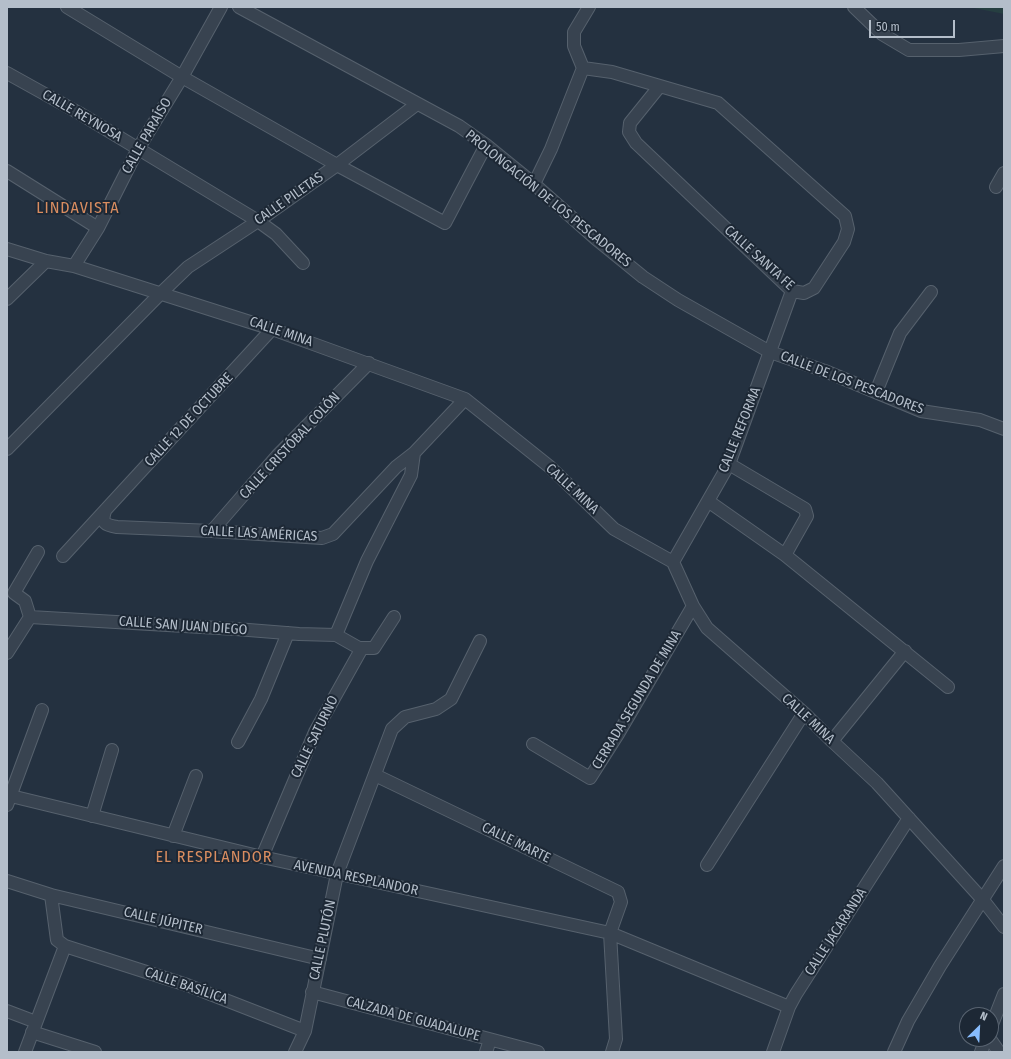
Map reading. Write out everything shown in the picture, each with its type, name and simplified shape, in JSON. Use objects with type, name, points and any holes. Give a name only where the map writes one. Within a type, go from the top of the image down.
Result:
[{"type":"street","points":[[67,7],[182,77],[337,165],[446,223],[486,145]]},
{"type":"street","name":"CALLE PARAÍSO","points":[[74,266],[98,228],[138,149],[182,77],[221,7]]},
{"type":"street","name":"PROLONGACIÓN DE LOS PESCADORES","points":[[239,7],[459,126],[486,145],[534,184],[595,238],[643,277],[678,300],[770,352]]},
{"type":"street","points":[[534,184],[551,149],[583,68],[574,46],[574,32],[589,7]]},
{"type":"street","points":[[854,7],[882,34],[910,50],[959,50],[1004,46]]},
{"type":"street","points":[[583,68],[612,72],[659,87]]},
{"type":"street","name":"CALLE REYNOSA","points":[[7,74],[79,112],[258,221],[276,234],[304,262]]},
{"type":"street","name":"CALLE SANTA FE","points":[[659,87],[718,103],[846,216],[848,229],[844,242],[814,288],[804,293],[792,291],[636,143],[629,132],[630,123],[659,87]]},
{"type":"street","name":"CALLE PILETAS","points":[[7,449],[188,267],[258,221],[337,165],[417,104]]},
{"type":"street","points":[[7,171],[98,228]]},
{"type":"street","points":[[996,187],[1004,173]]},
{"type":"street","name":"CALLE MINA","points":[[7,250],[74,266],[161,293],[272,329],[466,398],[550,467],[614,529],[672,562],[693,606],[707,628],[804,713],[877,782],[983,900],[1004,927]]},
{"type":"street","points":[[7,299],[46,260]]},
{"type":"street","name":"CALLE REFORMA","points":[[672,562],[729,464],[792,291]]},
{"type":"street","points":[[876,392],[900,333],[931,292]]},
{"type":"street","name":"CALLE 12 DE OCTUBRE","points":[[63,556],[272,329]]},
{"type":"street","name":"CALLE DE LOS PESCADORES","points":[[770,352],[825,371],[921,411],[980,420],[1004,429]]},
{"type":"street","name":"CALLE CRISTÓBAL COLÓN","points":[[212,531],[277,456],[369,363]]},
{"type":"street","name":"CALLE LAS AMÉRICAS","points":[[105,511],[103,518],[104,522],[111,526],[322,538],[333,534],[396,467],[414,453],[466,398]]},
{"type":"street","points":[[394,617],[374,648],[358,648],[336,635],[367,561],[411,475],[414,453]]},
{"type":"street","points":[[729,464],[805,509],[807,516],[786,555]]},
{"type":"street","points":[[708,501],[786,555],[948,687]]},
{"type":"street","points":[[7,653],[30,617],[25,601],[14,593],[38,552]]},
{"type":"street","name":"CERRADA SEGUNDA DE MINA","points":[[533,744],[590,778],[693,606]]},
{"type":"street","name":"CALLE SAN JUAN DIEGO","points":[[30,617],[336,635]]},
{"type":"street","points":[[238,742],[261,699],[288,633]]},
{"type":"street","name":"CALLE PLUTÓN","points":[[295,1052],[305,1031],[337,874],[392,729],[406,717],[436,710],[451,699],[480,641]]},
{"type":"street","name":"CALLE SATURNO","points":[[262,857],[315,732],[362,648]]},
{"type":"street","points":[[832,741],[905,651]]},
{"type":"street","points":[[9,800],[42,710]]},
{"type":"street","points":[[706,865],[804,713]]},
{"type":"street","points":[[92,816],[112,750]]},
{"type":"street","name":"CALLE MARTE","points":[[375,775],[618,892],[621,902],[610,933]]},
{"type":"street","points":[[173,836],[196,776]]},
{"type":"street","name":"AVENIDA RESPLANDOR","points":[[9,800],[92,816],[337,874],[610,933],[789,1006]]},
{"type":"street","name":"CALLE JACARANDA","points":[[773,1052],[789,1006],[909,818]]},
{"type":"street","points":[[894,1052],[908,1021],[940,966],[1004,866]]},
{"type":"street","name":"CALLE JÚPITER","points":[[7,881],[51,895],[320,959]]},
{"type":"street","points":[[25,1052],[65,946],[57,940],[51,895]]},
{"type":"street","points":[[610,933],[616,1039],[612,1052]]},
{"type":"street","name":"CALLE BASÍLICA","points":[[65,946],[186,985],[305,1031]]},
{"type":"street","name":"CALZADA DE GUADALUPE","points":[[312,992],[538,1052]]},
{"type":"street","points":[[999,1007],[1004,994]]},
{"type":"street","points":[[7,1011],[34,1027],[95,1052]]},
{"type":"street","points":[[486,1052],[490,1040]]},
{"type":"green space","points":[[969,7],[1004,7],[1004,14]]},
{"type":"district","name":"LINDAVISTA","points":[[78,209]]},
{"type":"district","name":"EL RESPLANDOR","points":[[214,858]]}]
